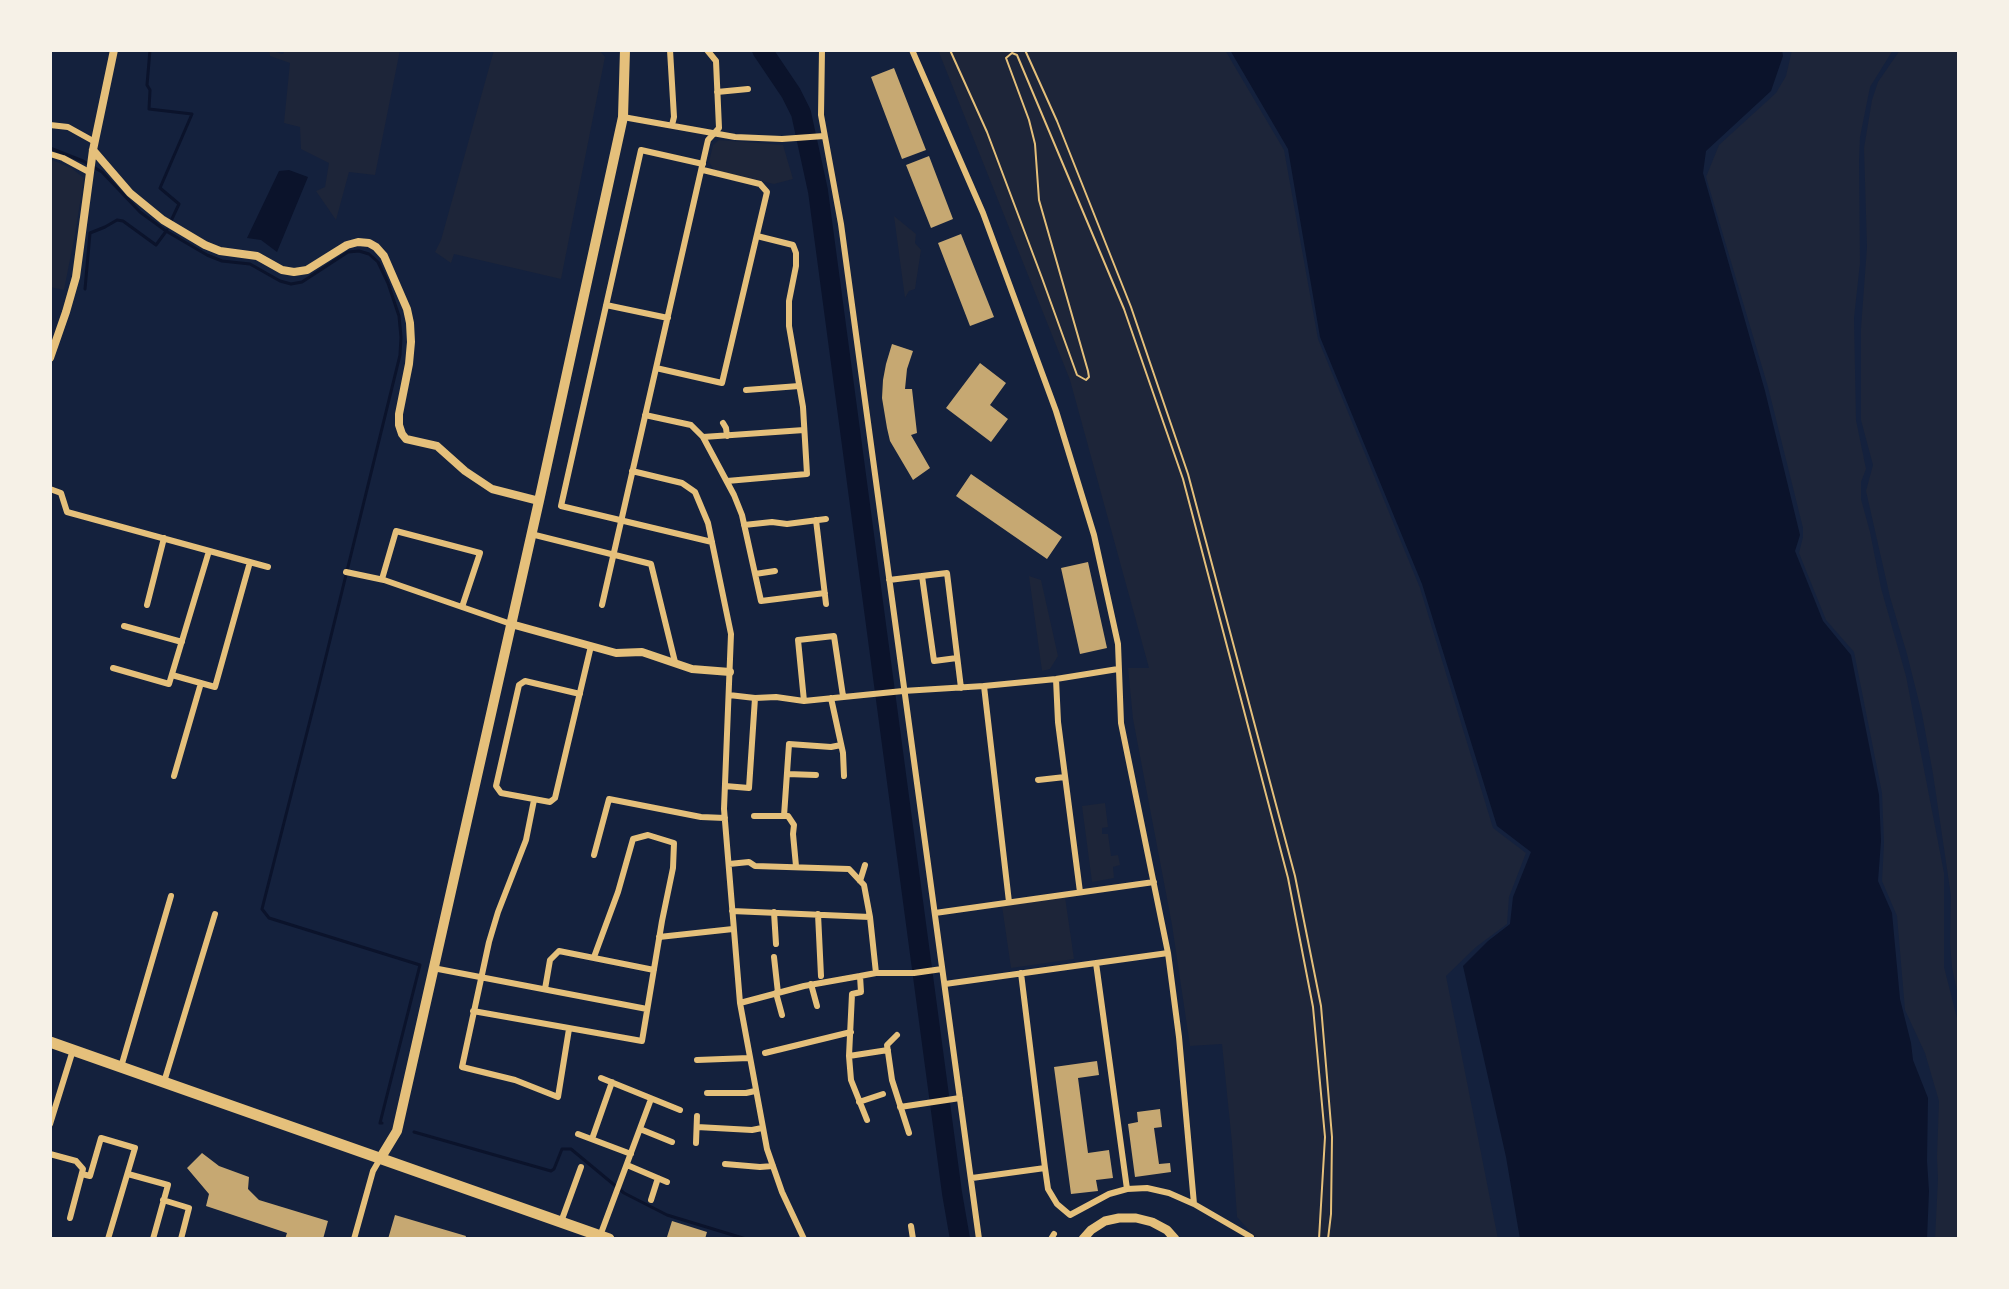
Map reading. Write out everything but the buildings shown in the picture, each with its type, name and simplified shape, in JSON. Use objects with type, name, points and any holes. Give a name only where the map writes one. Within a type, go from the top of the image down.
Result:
[{"type":"highway","points":[[50,1042],[605,1238]]},
{"type":"main road","points":[[380,1159],[397,1131],[539,501],[623,117],[625,50]]},
{"type":"main road","points":[[1083,1239],[1105,1221],[1136,1218],[1167,1230],[1175,1239]]},
{"type":"street","points":[[50,358],[76,277],[90,168],[114,50]]},
{"type":"street","points":[[670,50],[672,125]]},
{"type":"street","points":[[602,605],[708,140],[719,128],[716,61],[707,50]]},
{"type":"street","points":[[822,50],[821,115],[841,224],[979,1239]]},
{"type":"street","points":[[912,50],[983,213],[1056,411],[1094,535],[1118,644],[1121,723],[1168,953],[1194,1204]]},
{"type":"street","points":[[717,92],[748,89]]},
{"type":"street","points":[[623,117],[735,137],[782,139],[824,136]]},
{"type":"street","points":[[50,125],[68,127],[94,146],[130,193],[163,220],[220,251],[257,256],[282,270],[294,272],[307,270],[347,245],[358,242],[376,247],[384,256],[410,323],[409,364],[399,414],[402,434],[406,439],[437,446],[465,471],[492,489],[539,501]]},
{"type":"street","points":[[656,368],[722,383],[767,192],[760,184],[641,150],[561,506],[712,542]]},
{"type":"street","points":[[50,154],[90,168]]},
{"type":"street","points":[[727,481],[807,474],[803,407],[789,326],[796,253],[793,245],[757,236]]},
{"type":"street","points":[[606,305],[668,318]]},
{"type":"street","points":[[746,390],[799,386]]},
{"type":"street","points":[[763,389],[764,399]]},
{"type":"street","points":[[645,415],[691,425],[703,437],[734,495],[761,601],[825,593]]},
{"type":"street","points":[[723,423],[727,436]]},
{"type":"street","points":[[703,437],[804,430]]},
{"type":"street","points":[[632,471],[682,483],[695,492],[708,523],[731,634],[725,818],[740,1003],[762,1128],[782,1192],[804,1239]]},
{"type":"street","points":[[50,489],[61,493],[67,512],[268,567]]},
{"type":"street","points":[[744,525],[826,519]]},
{"type":"street","points":[[816,520],[826,604]]},
{"type":"street","points":[[382,579],[396,531],[480,553],[462,607]]},
{"type":"street","points":[[531,534],[651,564],[675,662]]},
{"type":"street","points":[[147,605],[164,538]]},
{"type":"street","points":[[113,668],[169,684],[209,551]]},
{"type":"street","points":[[172,675],[215,687],[250,562]]},
{"type":"street","points":[[755,574],[775,571]]},
{"type":"street","points":[[346,572],[382,579],[511,624],[616,653],[642,652],[692,669],[730,672]]},
{"type":"street","points":[[889,580],[947,573],[961,688]]},
{"type":"street","points":[[922,576],[934,661],[957,658]]},
{"type":"street","points":[[124,626],[182,642]]},
{"type":"street","points":[[804,701],[798,640],[834,636],[843,696]]},
{"type":"street","points":[[580,694],[525,681],[519,685],[496,786],[501,793],[550,802],[555,798],[580,694],[591,646]]},
{"type":"street","points":[[729,695],[804,701],[1056,679],[1118,669]]},
{"type":"street","points":[[1056,679],[1058,722],[1080,892]]},
{"type":"street","points":[[174,776],[201,683]]},
{"type":"street","points":[[984,686],[1009,902]]},
{"type":"street","points":[[725,786],[749,788],[755,698]]},
{"type":"street","points":[[831,698],[844,776]]},
{"type":"street","points":[[784,816],[789,744],[841,745]]},
{"type":"street","points":[[787,774],[816,775]]},
{"type":"street","points":[[1038,780],[1065,777]]},
{"type":"street","points":[[594,855],[609,799],[701,817],[725,818]]},
{"type":"street","points":[[534,800],[526,840],[498,912],[462,1067],[515,1080],[558,1097],[569,1029]]},
{"type":"street","points":[[754,816],[788,816],[794,825],[796,866]]},
{"type":"street","points":[[473,1011],[642,1041],[673,868],[674,843],[648,835],[633,839],[594,957]]},
{"type":"street","points":[[729,864],[749,862],[755,866],[849,869],[864,885],[876,973]]},
{"type":"street","points":[[860,881],[865,865]]},
{"type":"street","points":[[935,913],[1154,882]]},
{"type":"street","points":[[121,1067],[171,896]]},
{"type":"street","points":[[732,911],[870,917]]},
{"type":"street","points":[[774,912],[776,944]]},
{"type":"street","points":[[164,1082],[215,914]]},
{"type":"street","points":[[818,914],[821,976]]},
{"type":"street","points":[[659,937],[733,929]]},
{"type":"street","points":[[545,989],[550,960],[559,951],[654,970]]},
{"type":"street","points":[[945,984],[1168,953]]},
{"type":"street","points":[[774,957],[782,1015]]},
{"type":"street","points":[[1096,963],[1127,1189]]},
{"type":"street","points":[[433,968],[647,1009]]},
{"type":"street","points":[[740,1003],[811,984],[876,973],[942,969]]},
{"type":"street","points":[[1021,973],[1048,1189],[1068,1218],[1109,1194],[1147,1188],[1194,1204],[1250,1239]]},
{"type":"street","points":[[860,976],[861,992],[852,994],[849,1056],[851,1080],[867,1120]]},
{"type":"street","points":[[811,984],[817,1006]]},
{"type":"street","points":[[806,1030],[809,1041]]},
{"type":"street","points":[[765,1053],[851,1032]]},
{"type":"street","points":[[897,1035],[887,1045],[892,1080],[909,1133]]},
{"type":"street","points":[[50,1124],[73,1050]]},
{"type":"street","points":[[849,1056],[888,1050]]},
{"type":"street","points":[[697,1060],[749,1058]]},
{"type":"street","points":[[601,1078],[680,1110]]},
{"type":"street","points":[[592,1139],[612,1082]]},
{"type":"street","points":[[707,1093],[755,1091]]},
{"type":"street","points":[[859,1102],[883,1094]]},
{"type":"street","points":[[900,1107],[960,1098]]},
{"type":"street","points":[[605,1238],[651,1099]]},
{"type":"street","points":[[696,1143],[697,1116]]},
{"type":"street","points":[[697,1127],[762,1128]]},
{"type":"street","points":[[640,1129],[672,1142]]},
{"type":"street","points":[[578,1134],[631,1154]]},
{"type":"street","points":[[82,1174],[90,1176],[101,1138],[135,1148],[108,1239]]},
{"type":"street","points":[[50,1154],[76,1161],[83,1169],[70,1218]]},
{"type":"street","points":[[354,1239],[373,1171],[380,1159]]},
{"type":"street","points":[[725,1164],[773,1166]]},
{"type":"street","points":[[627,1165],[667,1182]]},
{"type":"street","points":[[561,1222],[581,1167]]},
{"type":"street","points":[[972,1178],[1045,1168]]},
{"type":"street","points":[[128,1174],[168,1185],[153,1239]]},
{"type":"street","points":[[651,1200],[658,1178]]},
{"type":"street","points":[[163,1200],[189,1208],[181,1239]]},
{"type":"street","points":[[911,1226],[913,1239]]},
{"type":"path","points":[[950,50],[987,132],[1077,375],[1086,380],[1088,371],[1039,200],[1035,144],[1006,58],[1012,53],[1017,55],[1124,309],[1183,479],[1288,878],[1313,1007],[1325,1137],[1319,1239]]},
{"type":"path","points":[[1025,50],[1057,121],[1131,307],[1188,474],[1295,876],[1321,1006],[1332,1137],[1328,1239]]},
{"type":"shaded area","points":[[269,50],[283,54],[285,50],[400,50],[375,175],[349,172],[336,220],[316,191],[325,187],[329,163],[301,149],[300,127],[284,123],[290,63],[270,56]]},
{"type":"shaded area","points":[[494,50],[599,50],[605,57],[561,279],[454,254],[451,263],[435,252]]},
{"type":"shaded area","points":[[938,50],[1225,50],[1284,150],[1318,339],[1420,588],[1493,828],[1526,853],[1509,897],[1507,924],[1476,947],[1446,976],[1498,1239],[1257,1239],[1237,1217],[1222,1044],[1190,1046],[1172,925],[1133,719],[1128,668],[1149,668],[1070,380]]},
{"type":"shaded area","points":[[1230,50],[1782,50],[1783,56],[1771,91],[1706,151],[1703,173],[1765,391],[1800,535],[1795,551],[1823,621],[1851,655],[1879,795],[1881,841],[1878,881],[1892,913],[1900,999],[1913,1060],[1928,1098],[1927,1239],[1520,1239],[1506,1157],[1463,966],[1510,924],[1513,897],[1531,852],[1497,826],[1422,584],[1320,337],[1288,149]]},
{"type":"shaded area","points":[[1792,50],[1893,50],[1870,87],[1860,137],[1860,263],[1854,318],[1856,420],[1866,469],[1861,482],[1861,499],[1881,588],[1906,676],[1944,873],[1944,967],[1959,1026],[1959,1239],[1935,1239],[1939,1101],[1925,1053],[1905,1010],[1897,916],[1882,881],[1882,793],[1854,652],[1826,620],[1799,553],[1803,528],[1768,387],[1706,177],[1719,145],[1776,93],[1786,76]]},
{"type":"shaded area","points":[[1900,50],[1959,50],[1959,1001],[1950,943],[1951,896],[1933,774],[1922,714],[1890,597],[1866,491],[1873,465],[1861,420],[1861,328],[1867,247],[1864,148],[1878,82]]},
{"type":"shaded area","points":[[719,140],[783,145],[793,179],[774,184],[714,170],[709,162],[713,145]]},
{"type":"shaded area","points":[[50,159],[84,178],[64,290],[50,287]]},
{"type":"shaded area","points":[[289,170],[308,177],[277,252],[261,240],[247,238],[279,171]]},
{"type":"shaded area","points":[[894,216],[916,234],[915,243],[921,250],[915,289],[909,291],[905,298]]},
{"type":"shaded area","points":[[1029,576],[1041,580],[1058,656],[1050,669],[1042,671]]},
{"type":"shaded area","points":[[1105,803],[1108,827],[1102,828],[1102,834],[1108,834],[1111,856],[1118,855],[1120,865],[1113,867],[1114,878],[1092,882],[1082,806]]},
{"type":"shaded area","points":[[1065,897],[1074,959],[1011,968],[1002,906]]},
{"type":"waterway","points":[[150,50],[147,85],[150,90],[149,109],[192,114],[160,188],[179,204],[170,223]]},
{"type":"waterway","points":[[762,50],[801,113],[818,191],[960,1239]]},
{"type":"waterway","points":[[50,148],[102,172],[140,212],[166,231],[222,261],[250,264],[291,284],[302,282],[348,252],[359,251],[369,254],[378,262],[388,283],[399,316],[400,355],[262,909],[269,918],[420,965],[382,1123]]},
{"type":"waterway","points":[[85,289],[90,233],[117,220],[123,221],[156,245],[167,230]]},
{"type":"waterway","points":[[414,1132],[551,1171],[562,1149],[571,1149],[624,1193],[667,1215],[746,1239]]}]
